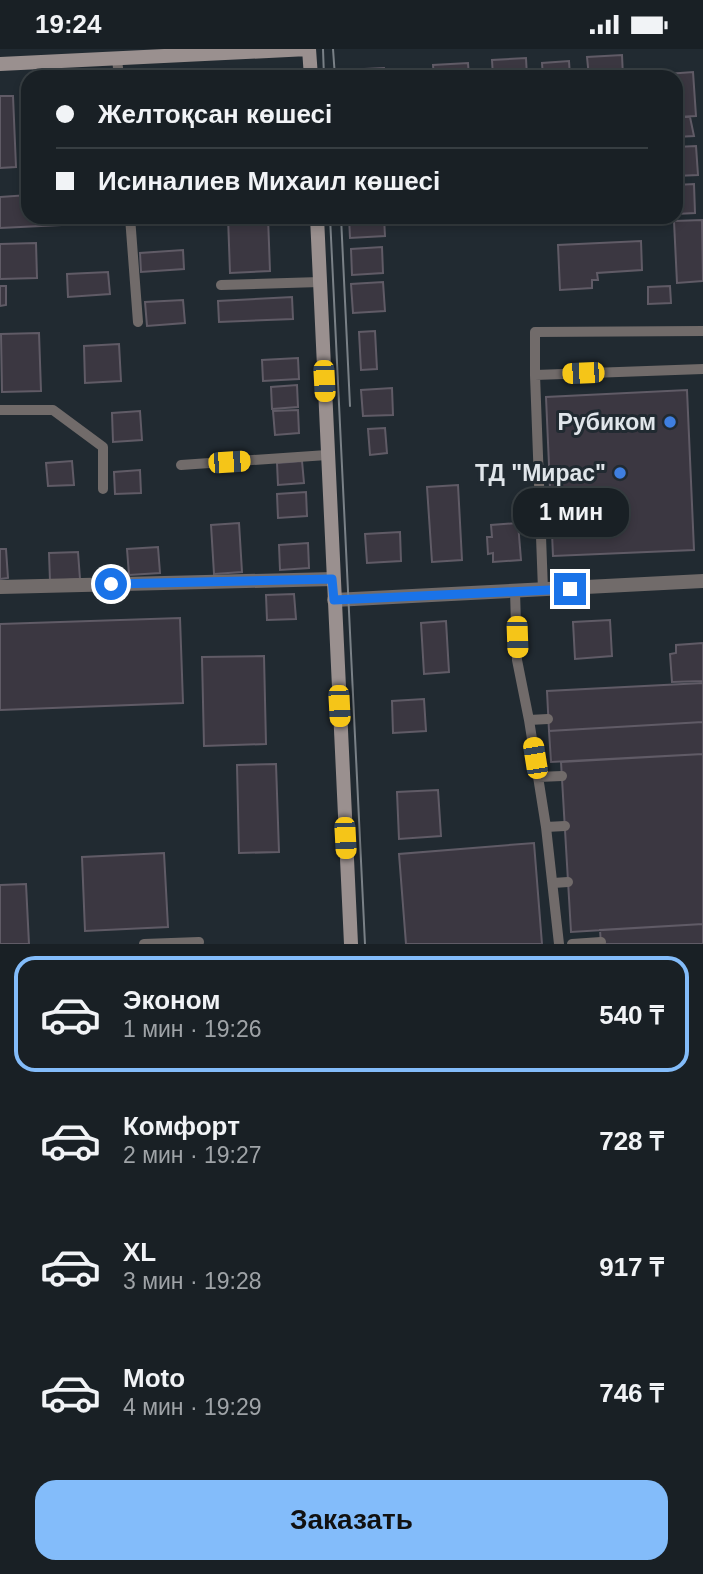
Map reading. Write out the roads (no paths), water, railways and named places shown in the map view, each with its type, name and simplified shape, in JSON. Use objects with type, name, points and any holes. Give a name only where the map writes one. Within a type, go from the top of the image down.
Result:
[{"type":"street","points":[[0,64],[309,49],[310,70]]},
{"type":"street","points":[[317,224],[351,944]]},
{"type":"street","points":[[0,587],[332,579]]},
{"type":"street","points":[[334,600],[703,581]]},
{"type":"lane","points":[[117,59],[118,70]]},
{"type":"lane","points":[[131,224],[138,322]]},
{"type":"lane","points":[[221,285],[320,282]]},
{"type":"lane","points":[[543,590],[535,332],[703,331]]},
{"type":"lane","points":[[535,375],[703,369]]},
{"type":"lane","points":[[0,410],[53,410],[103,447],[103,489]]},
{"type":"lane","points":[[180,465],[327,455]]},
{"type":"lane","points":[[515,591],[517,660],[546,827],[559,944]]},
{"type":"lane","points":[[529,720],[548,719]]},
{"type":"lane","points":[[538,778],[562,776]]},
{"type":"lane","points":[[546,827],[565,825]]},
{"type":"lane","points":[[553,883],[568,882]]},
{"type":"lane","points":[[144,944],[199,942]]},
{"type":"lane","points":[[572,944],[601,942]]},
{"type":"tram line","points":[[323,49],[324,70]]},
{"type":"tram line","points":[[333,49],[334,70]]},
{"type":"tram line","points":[[330,224],[365,944]]},
{"type":"tram line","points":[[341,224],[350,406]]},
{"type":"place","name":"Рубиком","points":[[670,422]]},
{"type":"place","name":"ТД \"Мирас\"","points":[[620,473]]}]
